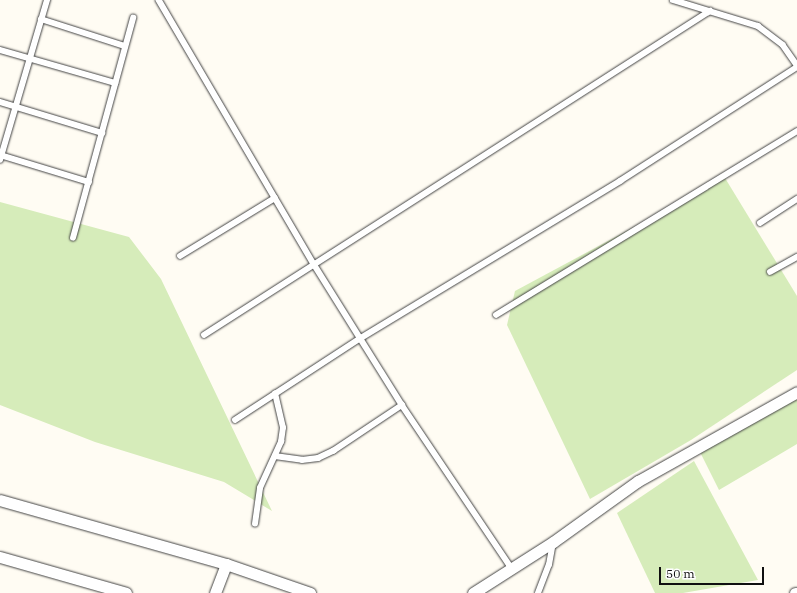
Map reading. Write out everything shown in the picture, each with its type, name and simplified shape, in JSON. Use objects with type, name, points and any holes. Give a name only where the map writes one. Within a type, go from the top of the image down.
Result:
[{"type":"street","points":[[473,593],[511,567],[553,542],[638,481],[797,392]]},
{"type":"street","points":[[0,500],[226,564],[310,593]]},
{"type":"street","points":[[0,557],[126,593]]},
{"type":"street","points":[[215,593],[226,564]]},
{"type":"lane","points":[[47,0],[0,157],[89,182]]},
{"type":"lane","points":[[159,0],[314,264],[402,405],[511,567]]},
{"type":"lane","points":[[235,420],[360,338],[620,182],[797,66],[783,46],[758,26],[673,0]]},
{"type":"lane","points":[[204,335],[710,11]]},
{"type":"lane","points":[[41,18],[125,46]]},
{"type":"lane","points":[[72,238],[89,182],[132,18]]},
{"type":"lane","points":[[0,50],[115,84]]},
{"type":"lane","points":[[0,102],[102,133]]},
{"type":"lane","points":[[496,315],[797,131]]},
{"type":"lane","points":[[180,256],[275,198]]},
{"type":"lane","points":[[760,223],[797,199]]},
{"type":"lane","points":[[770,272],[797,257]]},
{"type":"lane","points":[[255,524],[260,488],[281,442],[283,428],[275,394]]},
{"type":"lane","points":[[275,456],[302,460],[318,458],[333,451],[402,405]]},
{"type":"lane","points":[[538,593],[549,565],[553,542]]},
{"type":"green space","points":[[725,178],[797,296],[797,370],[691,440],[590,499],[507,325],[515,291]]},
{"type":"green space","points":[[0,202],[129,237],[161,279],[272,511],[224,482],[95,442],[0,405]]},
{"type":"green space","points":[[797,388],[797,444],[719,490],[700,452]]},
{"type":"green space","points":[[694,461],[758,580],[683,593],[655,593],[617,513]]}]
